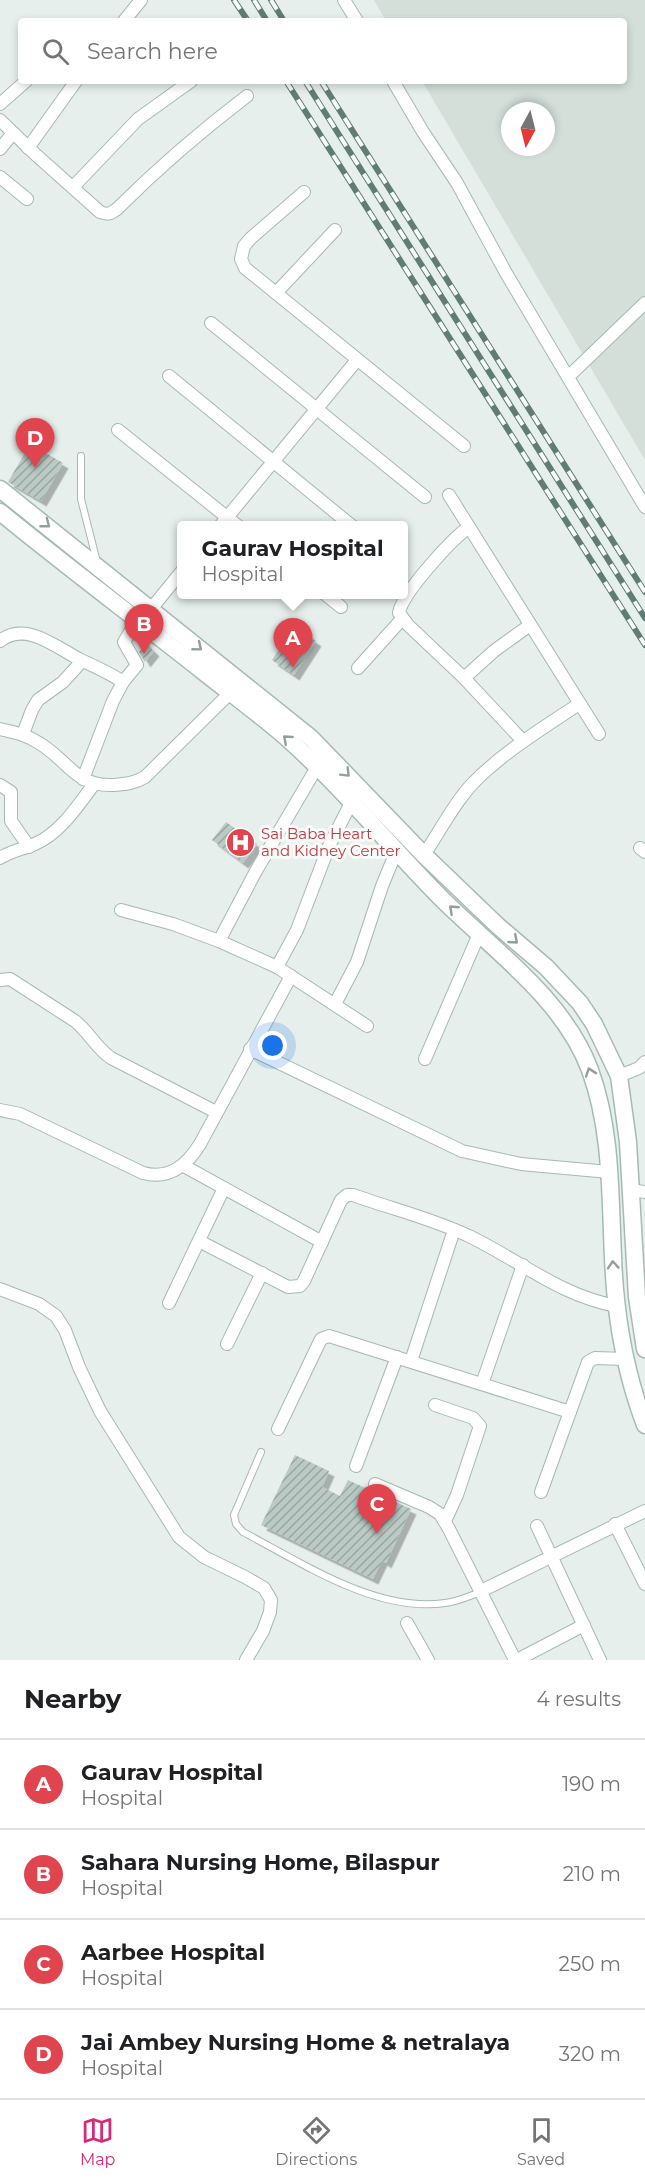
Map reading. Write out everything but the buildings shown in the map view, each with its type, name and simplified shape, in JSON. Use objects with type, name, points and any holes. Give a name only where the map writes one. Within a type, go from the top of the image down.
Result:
[{"type":"main road","points":[[0,489],[151,609],[162,628],[230,693],[286,737],[396,852],[549,1004],[582,1051],[602,1118],[609,1172],[617,1306],[626,1359],[637,1404],[645,1425]]},
{"type":"main road","points":[[0,512],[137,620],[162,628],[311,738],[424,855],[568,990],[594,1024],[619,1076],[637,1191],[634,1267],[644,1343]]},
{"type":"street","points":[[126,18],[141,0]]},
{"type":"street","points":[[344,0],[355,18]]},
{"type":"street","points":[[0,104],[23,84]]},
{"type":"street","points":[[28,147],[74,84]]},
{"type":"street","points":[[72,188],[138,119],[187,84]]},
{"type":"street","points":[[395,84],[457,183],[506,273],[645,507]]},
{"type":"street","points":[[0,120],[100,212],[110,214],[189,142],[247,96]]},
{"type":"street","points":[[0,149],[13,133]]},
{"type":"street","points":[[0,177],[27,199]]},
{"type":"street","points":[[304,192],[251,238],[241,253],[245,268],[464,446]]},
{"type":"street","points":[[276,293],[335,230]]},
{"type":"street","points":[[569,376],[645,303]]},
{"type":"street","points":[[211,324],[425,497]]},
{"type":"street","points":[[118,430],[223,521],[357,360]]},
{"type":"street","points":[[169,376],[347,521]]},
{"type":"street","points":[[449,495],[599,734]]},
{"type":"street","points":[[408,595],[446,546],[469,526]]},
{"type":"street","points":[[151,609],[177,577]]},
{"type":"street","points":[[331,599],[341,607]]},
{"type":"street","points":[[405,599],[399,613],[402,619],[464,678],[524,741]]},
{"type":"street","points":[[358,668],[402,619]]},
{"type":"street","points":[[0,858],[48,837],[63,823],[88,782],[105,720],[123,681],[137,665],[124,642],[137,620]]},
{"type":"street","points":[[464,678],[494,651],[530,625]]},
{"type":"street","points":[[0,641],[12,635],[37,636],[123,681]]},
{"type":"street","points":[[23,734],[38,700],[63,682],[82,661]]},
{"type":"street","points":[[0,729],[23,734],[42,744],[88,782],[128,784],[145,777],[230,693]]},
{"type":"street","points":[[424,855],[461,797],[475,782],[524,741],[579,704]]},
{"type":"street","points":[[219,941],[256,871],[317,767]]},
{"type":"street","points":[[0,785],[11,792],[11,820],[29,847]]},
{"type":"street","points":[[277,968],[297,930],[325,856],[351,803]]},
{"type":"street","points":[[335,1004],[357,962],[382,886],[396,852]]},
{"type":"street","points":[[121,910],[172,924],[219,941],[277,968],[367,1026]]},
{"type":"street","points":[[425,1059],[479,934]]},
{"type":"street","points":[[0,1110],[20,1114],[143,1173],[163,1175],[184,1166],[201,1144],[216,1112],[291,976]]},
{"type":"street","points":[[0,980],[4,978],[10,980],[75,1021],[84,1028],[103,1053],[111,1058],[216,1112]]},
{"type":"street","points":[[250,1049],[462,1151],[521,1164],[609,1172]]},
{"type":"street","points":[[619,1076],[643,1068]]},
{"type":"street","points":[[184,1166],[322,1242]]},
{"type":"street","points":[[169,1304],[224,1188]]},
{"type":"street","points":[[199,1241],[288,1287],[300,1286],[341,1200],[347,1195],[353,1195],[470,1236],[567,1291],[599,1303],[617,1306]]},
{"type":"street","points":[[411,1361],[454,1230]]},
{"type":"street","points":[[482,1384],[523,1265]]},
{"type":"street","points":[[227,1344],[262,1273]]},
{"type":"street","points":[[0,1289],[39,1304],[56,1316],[65,1330],[100,1412],[178,1537],[204,1557],[264,1588],[271,1600],[270,1612],[246,1660]]},
{"type":"street","points":[[278,1429],[317,1346],[324,1336],[334,1337],[570,1412]]},
{"type":"street","points":[[356,1466],[397,1357]]},
{"type":"street","points":[[541,1492],[588,1362],[595,1358],[626,1359]]},
{"type":"street","points":[[435,1405],[473,1418],[480,1426],[458,1495],[445,1521]]},
{"type":"street","points":[[375,1484],[440,1514],[516,1660],[584,1625]]},
{"type":"street","points":[[481,1592],[645,1511]]},
{"type":"street","points":[[615,1524],[645,1584]]},
{"type":"street","points":[[537,1526],[600,1660]]},
{"type":"street","points":[[407,1623],[428,1660]]},
{"type":"lane","points":[[81,456],[81,499],[98,566]]},
{"type":"lane","points":[[261,1452],[234,1515],[236,1524],[243,1532],[316,1571],[367,1594],[424,1605],[447,1603],[481,1592]]},
{"type":"shaded area","points":[[374,0],[645,0],[645,460],[424,84],[627,84],[627,18],[384,18]]},
{"type":"railway","points":[[234,0],[246,18]]},
{"type":"railway","points":[[254,0],[265,18]]},
{"type":"railway","points":[[271,0],[282,18]]},
{"type":"railway","points":[[288,84],[645,645]]},
{"type":"railway","points":[[307,84],[645,618]]},
{"type":"railway","points":[[323,84],[645,592]]},
{"type":"place","name":"Jai Ambey Nursing Home & netralaya","points":[[35,468]]},
{"type":"place","name":"Sahara Nursing Home, Bilaspur","points":[[144,654]]},
{"type":"place","name":"Gaurav Hospital","points":[[293,668]]},
{"type":"place","name":"Sai Baba Heart and Kidney Center","points":[[240,842]]},
{"type":"place","name":"Aarbee Hospital","points":[[377,1534]]}]
